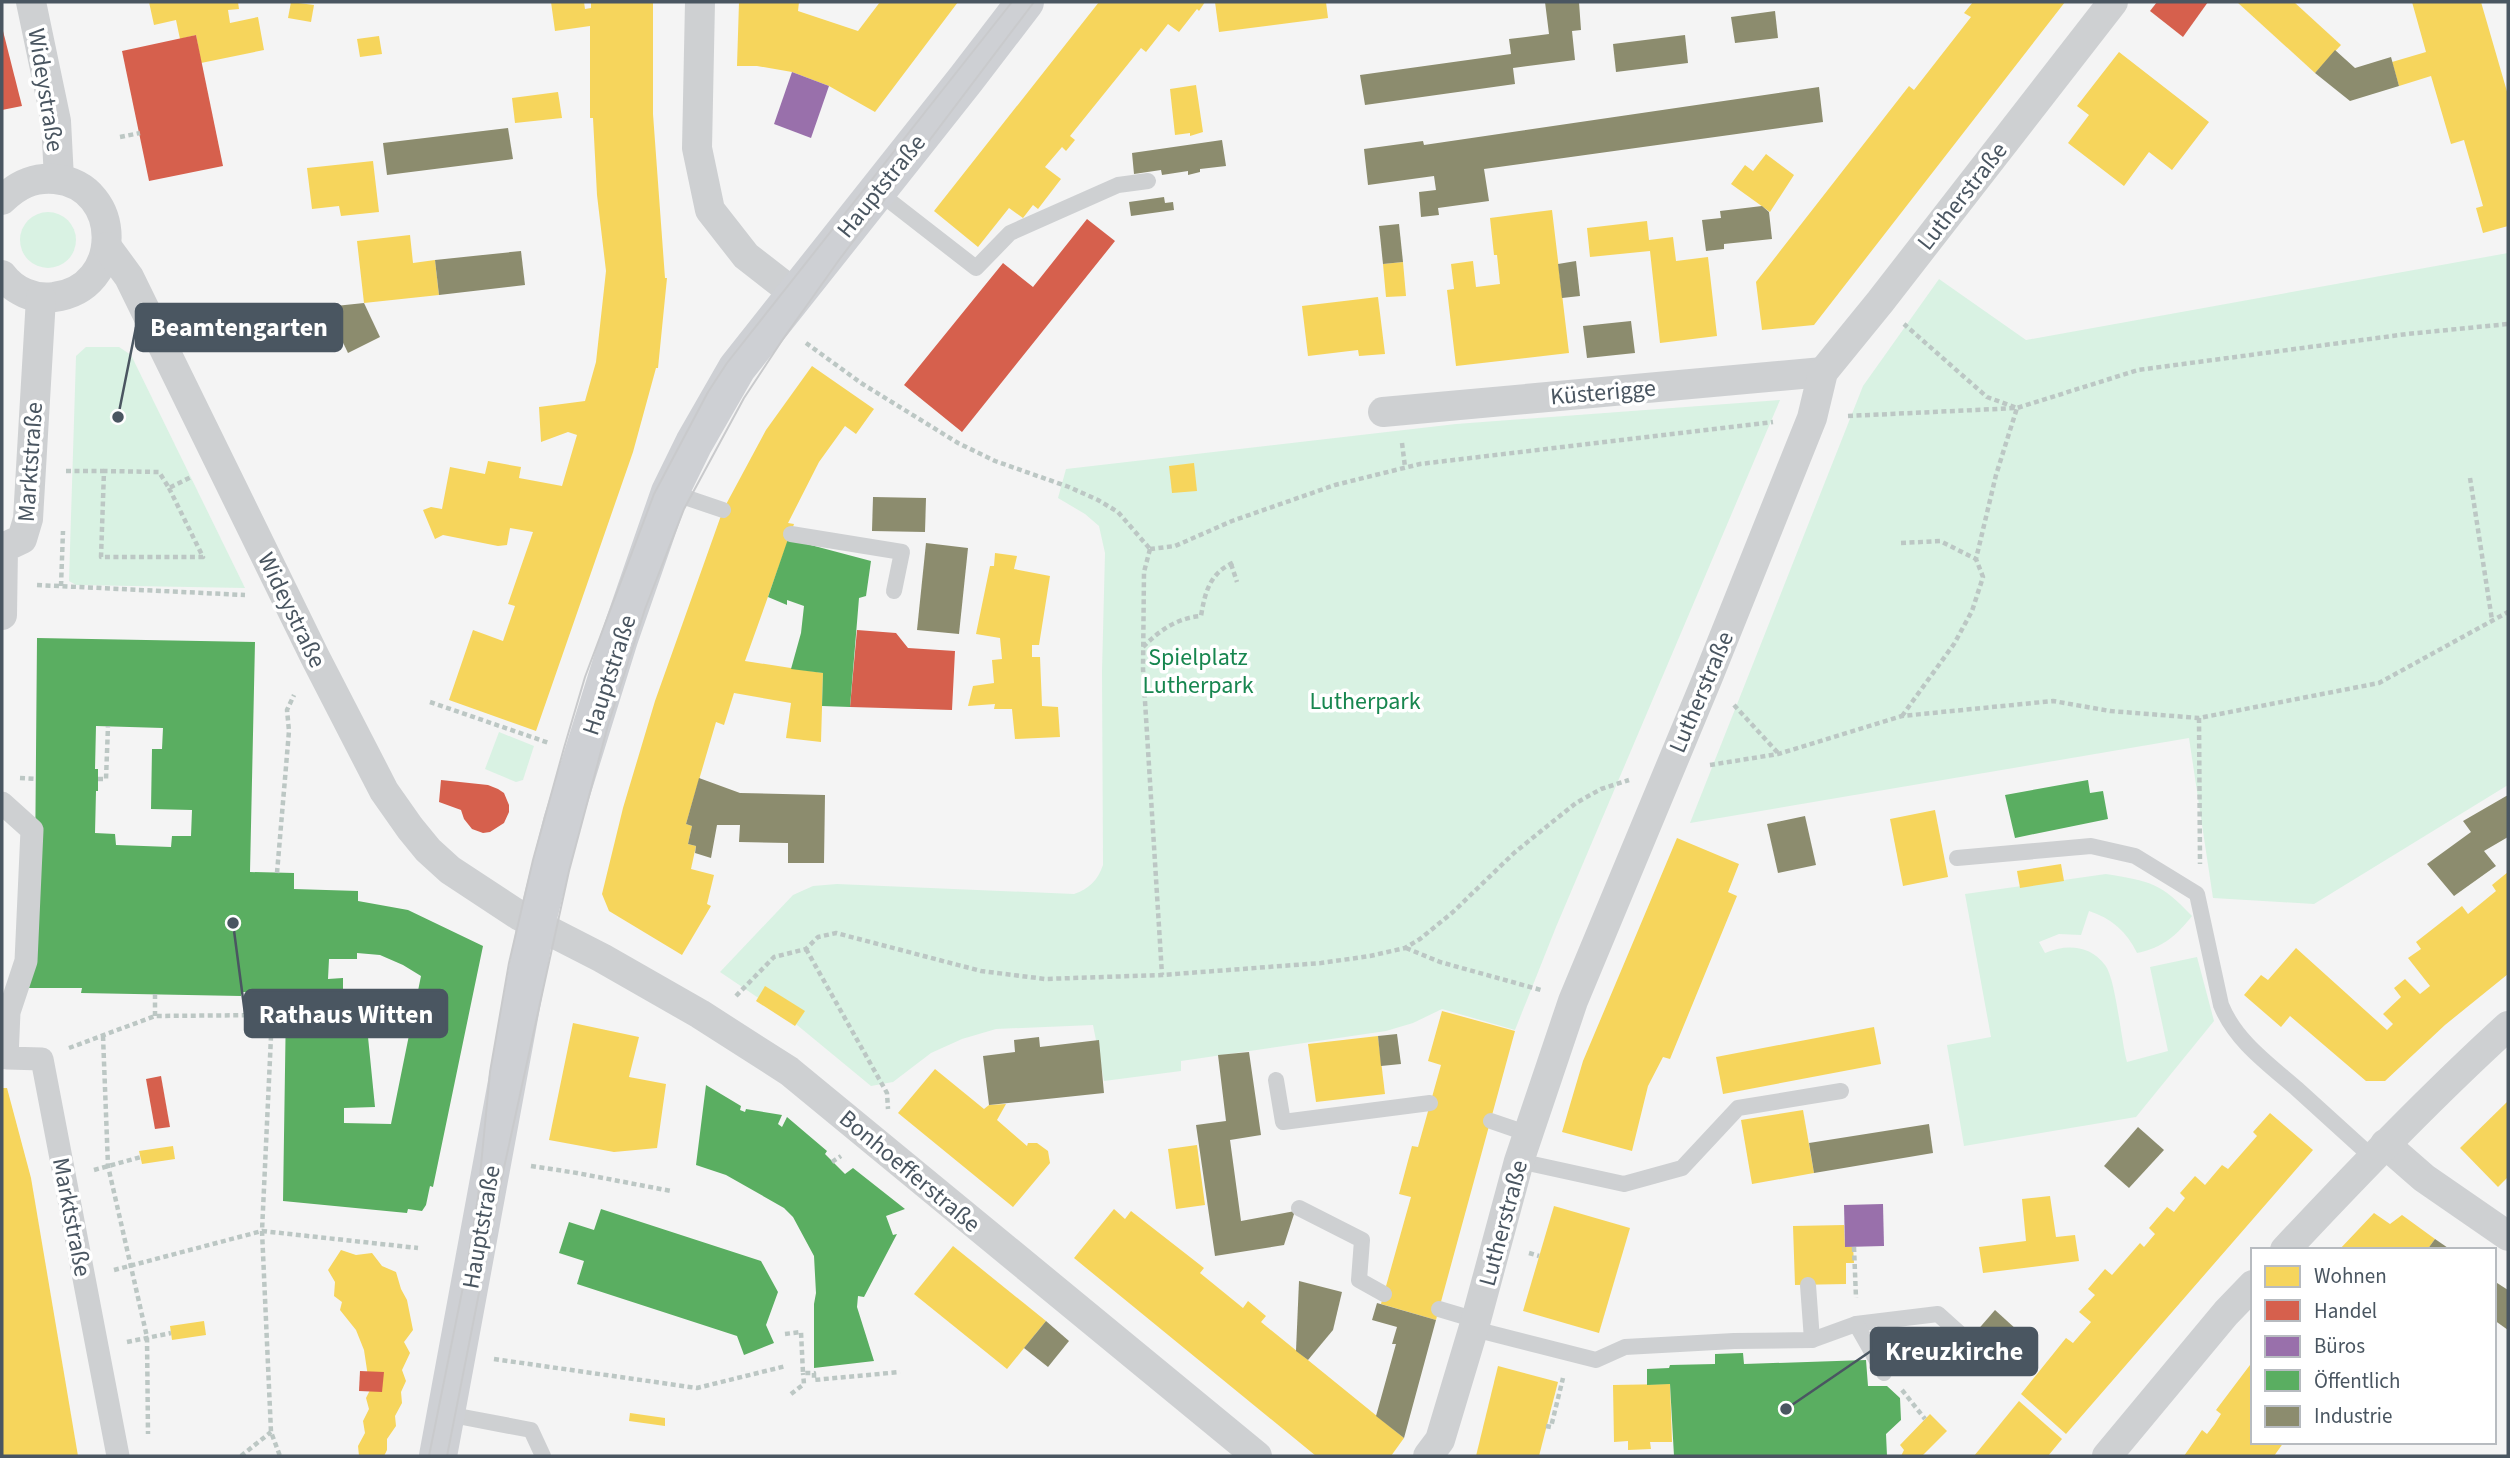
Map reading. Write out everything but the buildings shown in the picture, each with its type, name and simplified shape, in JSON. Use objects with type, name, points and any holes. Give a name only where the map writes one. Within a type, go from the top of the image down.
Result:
[{"type":"main road","name":"Hauptstraße","points":[[438,1456],[536,925],[562,822],[619,639],[670,492],[694,443],[737,368],[1025,2]]},
{"type":"street","name":"Wideystraße","points":[[31,2],[56,121],[59,179]]},
{"type":"street","points":[[700,2],[696,148],[710,210],[785,306]]},
{"type":"street","name":"Lutherstraße","points":[[1428,1456],[1440,1440],[1524,1147],[1573,1001],[1812,418],[1823,372],[2113,2]]},
{"type":"street","points":[[2,200],[23,184],[45,178],[59,179],[78,186],[97,205],[107,229],[107,247],[97,272],[84,285],[64,295],[41,298],[29,295],[15,288],[2,275]]},
{"type":"street","name":"Wideystraße","points":[[107,247],[129,277],[315,657],[384,791],[410,828],[450,870],[536,925]]},
{"type":"street","name":"Marktstraße","points":[[2,615],[2,548],[22,539],[28,519],[41,298]]},
{"type":"street","name":"Küsterigge","points":[[1383,412],[1823,372]]},
{"type":"street","points":[[2,803],[32,830],[26,961],[5,1009],[4,1058],[42,1059]]},
{"type":"street","name":"Bonhoefferstraße","points":[[536,925],[602,958],[712,1021],[789,1071],[1257,1456]]},
{"type":"street","points":[[2287,1248],[2455,1074],[2508,1026]]},
{"type":"street","name":"Marktstraße","points":[[42,1059],[118,1456]]},
{"type":"street","points":[[2379,1151],[2424,1178],[2508,1236]]},
{"type":"street","points":[[2107,1456],[2251,1286]]},
{"type":"lane","points":[[877,191],[976,268],[1010,233],[1118,185],[1147,181]]},
{"type":"lane","points":[[670,492],[723,510]]},
{"type":"lane","points":[[791,534],[902,552],[894,591]]},
{"type":"lane","points":[[1957,858],[2091,846],[2135,856],[2197,894],[2221,1005],[2237,1035],[2265,1061],[2379,1151]]},
{"type":"lane","points":[[1276,1080],[1283,1122],[1430,1103]]},
{"type":"lane","points":[[1491,1121],[1524,1147],[1624,1184],[1682,1168],[1738,1108],[1841,1091]]},
{"type":"lane","points":[[1299,1208],[1362,1240],[1359,1280],[1384,1294]]},
{"type":"lane","points":[[1808,1285],[1812,1340]]},
{"type":"lane","points":[[1439,1309],[1475,1325],[1596,1360],[1625,1347],[1812,1340],[1856,1324],[1937,1314],[1968,1341]]},
{"type":"lane","points":[[1856,1324],[1884,1373]]},
{"type":"lane","points":[[447,1414],[531,1430],[543,1456]]},
{"type":"path","points":[[120,137],[139,132]]},
{"type":"path","points":[[1880,302],[1987,397],[2017,408]]},
{"type":"path","points":[[785,306],[861,383],[958,443],[995,461],[1069,487],[1118,512],[1150,549]]},
{"type":"path","points":[[1150,549],[1175,546],[1232,521],[1335,485],[1420,464],[1812,418],[2017,408],[2138,370],[2407,334],[2508,324]]},
{"type":"path","points":[[1902,716],[1954,645],[1972,611],[1983,577],[1976,559],[1996,475],[2017,408]]},
{"type":"path","points":[[65,471],[104,471],[159,472],[203,557],[101,557],[104,471]]},
{"type":"path","points":[[169,488],[191,478]]},
{"type":"path","points":[[2470,478],[2492,620]]},
{"type":"path","points":[[1901,543],[1940,541],[1976,559]]},
{"type":"path","points":[[1150,549],[1144,572],[1143,648],[1163,975]]},
{"type":"path","points":[[1143,648],[1153,636],[1178,620],[1201,616],[1204,598],[1213,576],[1233,563],[1237,582]]},
{"type":"path","points":[[3,583],[237,595]]},
{"type":"path","points":[[748,985],[774,957],[806,949],[818,937],[836,933],[981,971],[1045,979],[1163,975],[1321,963],[1370,956],[1405,948],[1420,939],[1514,853],[1576,803],[1620,782],[1778,754],[1902,716],[2053,701],[2110,711],[2199,718],[2379,683],[2508,612]]},
{"type":"path","points":[[277,873],[289,731],[287,710],[315,657]]},
{"type":"path","points":[[1708,677],[1778,754]]},
{"type":"path","points":[[430,702],[584,755]]},
{"type":"path","points":[[2197,894],[2200,863],[2199,718]]},
{"type":"path","points":[[98,779],[106,779],[108,726]]},
{"type":"path","points":[[1405,948],[1440,962],[1535,988]]},
{"type":"path","points":[[806,949],[887,1093],[889,1107],[883,1122],[870,1139]]},
{"type":"path","points":[[273,993],[262,1231],[271,1432],[279,1456]]},
{"type":"path","points":[[155,994],[155,1016]]},
{"type":"path","points":[[42,1059],[155,1016],[272,1015]]},
{"type":"path","points":[[103,1035],[108,1166],[147,1337],[148,1443]]},
{"type":"path","points":[[65,1178],[141,1157]]},
{"type":"path","points":[[545,1169],[577,1172],[671,1191]]},
{"type":"path","points":[[84,1278],[262,1231],[418,1248]]},
{"type":"path","points":[[1854,1247],[1856,1324]]},
{"type":"path","points":[[785,1334],[801,1332],[804,1384],[791,1394]]},
{"type":"path","points":[[98,1349],[171,1333]]},
{"type":"path","points":[[517,1364],[697,1388],[786,1366]]},
{"type":"path","points":[[803,1373],[814,1373],[814,1380],[900,1372]]},
{"type":"path","points":[[1884,1373],[1896,1383],[1925,1419]]},
{"type":"path","points":[[1546,1426],[1551,1427],[1563,1378]]},
{"type":"path","points":[[241,1456],[271,1432]]},
{"type":"green space","points":[[42,212],[54,212],[68,220],[76,234],[74,251],[68,260],[54,268],[42,268],[25,256],[20,246],[20,234],[32,217]]},
{"type":"green space","points":[[2508,253],[2508,785],[2314,904],[2213,898],[2189,738],[1690,823],[1863,386],[1939,279],[2026,340]]},
{"type":"green space","points":[[86,347],[119,347],[131,355],[245,588],[76,585],[69,581],[76,356]]},
{"type":"green space","name":"Lutherpark","points":[[1780,400],[1556,927],[1515,1030],[1442,1009],[1413,1023],[1386,1031],[1181,1061],[1181,1071],[1104,1081],[1093,1025],[996,1029],[962,1039],[931,1053],[893,1082],[871,1086],[791,1020],[720,972],[793,895],[813,886],[837,884],[1074,894],[1088,887],[1096,879],[1103,865],[1102,671],[1105,553],[1099,526],[1058,498],[1066,469],[1456,424]]},
{"type":"green space","points":[[499,732],[534,746],[523,780],[516,782],[485,769]]},
{"type":"green space","points":[[2106,874],[2154,885],[2192,916],[2169,940],[2137,953],[2118,927],[2089,911],[2081,935],[2059,934],[2039,942],[2045,953],[2061,948],[2077,948],[2092,953],[2105,965],[2112,983],[2127,1062],[2168,1051],[2150,967],[2197,957],[2214,1021],[2136,1117],[1964,1146],[1947,1045],[1991,1037],[1965,894]]},
{"type":"tram line","points":[[429,1456],[467,1267],[478,1197],[490,1072],[509,963],[533,860],[585,677],[654,494],[708,392],[727,363],[1012,2]]},
{"type":"tram line","points":[[447,1456],[500,1186],[569,871],[608,725],[645,609],[684,509],[744,398],[783,339],[839,260],[1034,2]]},
{"type":"place","name":"Beamtengarten","points":[[118,417]]},
{"type":"place","name":"Rathaus Witten","points":[[233,923]]},
{"type":"place","name":"Kreuzkirche","points":[[1786,1409]]},
{"type":"park label","name":"Spielplatz Lutherpark","points":[[1198,671]]}]
